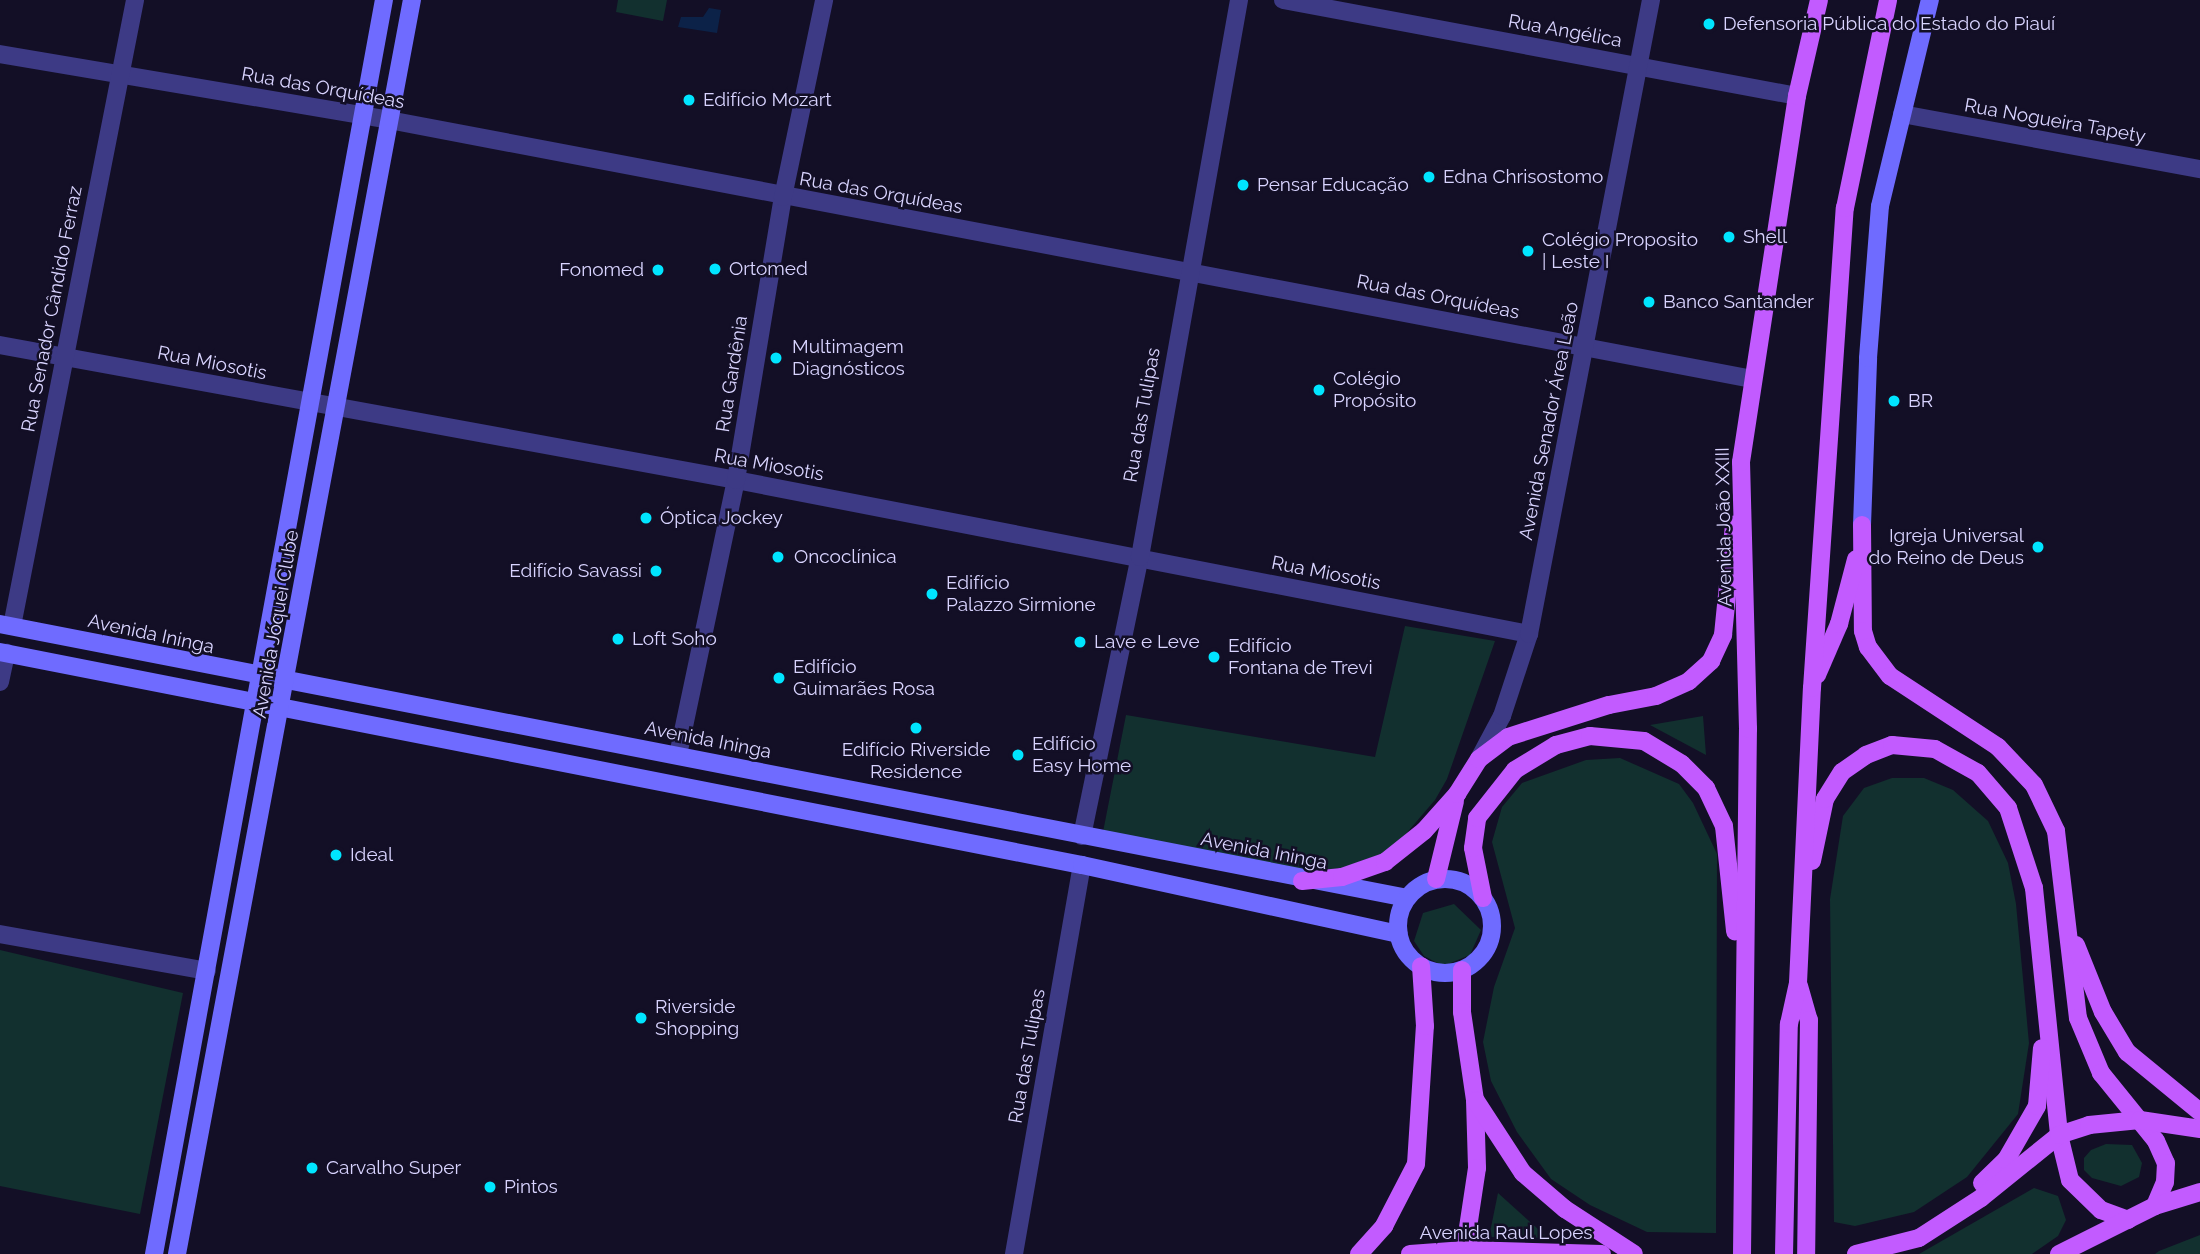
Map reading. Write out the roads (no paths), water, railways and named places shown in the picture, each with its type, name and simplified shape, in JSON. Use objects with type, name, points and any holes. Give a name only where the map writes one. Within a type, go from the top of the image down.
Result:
[{"type":"main road","name":"Avenida Jóquei Clube","points":[[154,1254],[310,404],[360,115],[384,0]]},
{"type":"main road","name":"Avenida Jóquei Clube","points":[[177,1254],[282,709],[412,0]]},
{"type":"main road","name":"Avenida João XXIII","points":[[1742,1018],[1748,729],[1741,462],[1797,96],[1819,0]]},
{"type":"main road","points":[[1784,1254],[1789,1024],[1798,982],[1812,688],[1845,208],[1888,0]]},
{"type":"main road","points":[[1930,0],[1880,206],[1868,358],[1862,525],[1863,631],[1868,647],[1890,676],[1998,747],[2034,785],[2056,831],[2072,935],[2072,976],[2082,1027],[2101,1073],[2140,1120],[2166,1163],[2165,1182],[2155,1206]]},
{"type":"main road","points":[[1302,881],[1342,877],[1385,862],[1423,831],[1457,794],[1479,759],[1507,737],[1538,725],[1656,695],[1689,681],[1711,661],[1723,635],[1741,462]]},
{"type":"main road","points":[[1812,688],[1839,624],[1862,525]]},
{"type":"main road","name":"Avenida Ininga","points":[[6,625],[260,678],[678,755],[1302,881],[1407,898]]},
{"type":"main road","points":[[3,652],[255,704],[1082,865],[1399,934]]},
{"type":"main road","points":[[1483,898],[1462,881],[1436,879],[1407,898],[1399,934],[1403,947],[1421,966],[1448,973],[1462,970],[1480,957],[1490,939],[1490,910],[1483,898],[1473,848],[1477,818],[1515,770],[1556,746],[1590,736],[1644,741],[1682,764],[1706,788],[1724,825],[1742,1018],[1742,1254]]},
{"type":"main road","points":[[1802,909],[1825,799],[1842,772],[1892,745],[1935,749],[1978,773],[2008,808],[2034,888],[2059,1135],[2070,1180],[2084,1198],[2128,1220]]},
{"type":"main road","points":[[1436,879],[1457,794]]},
{"type":"main road","points":[[2072,935],[2103,1012],[2127,1052],[2200,1112]]},
{"type":"main road","points":[[1359,1254],[1384,1226],[1416,1164],[1425,1026],[1421,966]]},
{"type":"main road","points":[[1462,970],[1463,1022],[1475,1100],[1478,1168],[1464,1252]]},
{"type":"main road","points":[[1798,982],[1809,1020],[1806,1254]]},
{"type":"main road","points":[[1944,1222],[2006,1160],[2024,1132],[2036,1105],[2046,1006]]},
{"type":"main road","points":[[1475,1100],[1523,1173],[1565,1209],[1634,1254]]},
{"type":"main road","points":[[1856,1254],[1919,1238],[2059,1135],[2090,1125],[2140,1120],[2200,1129]]},
{"type":"main road","points":[[2059,1254],[2155,1206],[2200,1192]]},
{"type":"main road","name":"Avenida Raul Lopes","points":[[1410,1254],[1602,1254]]},
{"type":"street","name":"Rua Senador Cândido Ferraz","points":[[6,625],[135,0]]},
{"type":"street","name":"Rua Gardênia","points":[[678,755],[736,480],[783,197],[824,0]]},
{"type":"street","name":"Rua das Tulipas","points":[[1082,836],[1140,557],[1188,271],[1240,0]]},
{"type":"street","name":"Rua Angélica","points":[[1283,0],[1797,96]]},
{"type":"street","name":"Avenida Senador Área Leão","points":[[1479,759],[1502,716],[1529,634],[1651,0]]},
{"type":"street","name":"Rua das Orquídeas","points":[[0,54],[389,120],[1752,379]]},
{"type":"street","name":"Rua Nogueira Tapety","points":[[1902,114],[2200,169]]},
{"type":"street","name":"Rua Miosotis","points":[[0,345],[337,409],[736,480],[1529,634]]},
{"type":"street","points":[[0,682],[3,652]]},
{"type":"street","name":"Rua das Tulipas","points":[[1014,1254],[1082,865]]},
{"type":"street","points":[[0,934],[207,971]]},
{"type":"water","points":[[709,8],[721,10],[717,33],[678,27],[681,17],[703,17]]},
{"type":"place","name":"Defensoria Pública do Estado do Piauí","points":[[1709,24]]},
{"type":"place","name":"Edifício Mozart","points":[[689,100]]},
{"type":"place","name":"Edna Chrisostomo","points":[[1429,177]]},
{"type":"place","name":"Pensar Educação","points":[[1243,185]]},
{"type":"place","name":"Shell","points":[[1729,237]]},
{"type":"place","name":"Colégio Proposito | Leste I","points":[[1528,251]]},
{"type":"place","name":"Ortomed","points":[[715,269]]},
{"type":"place","name":"Fonomed","points":[[658,270]]},
{"type":"place","name":"Banco Santander","points":[[1649,302]]},
{"type":"place","name":"Multimagem Diagnósticos","points":[[776,358]]},
{"type":"place","name":"Colégio Propósito","points":[[1319,390]]},
{"type":"place","name":"BR","points":[[1894,401]]},
{"type":"place","name":"Óptica Jockey","points":[[646,518]]},
{"type":"place","name":"Igreja Universal do Reino de Deus","points":[[2038,547]]},
{"type":"place","name":"Oncoclínica","points":[[778,557]]},
{"type":"place","name":"Edifício Savassi","points":[[656,571]]},
{"type":"place","name":"Edifício Palazzo Sirmione","points":[[932,594]]},
{"type":"place","name":"Loft Soho","points":[[618,639]]},
{"type":"place","name":"Lave e Leve","points":[[1080,642]]},
{"type":"place","name":"Edifício Fontana de Trevi","points":[[1214,657]]},
{"type":"place","name":"Edifício Guimarães Rosa","points":[[779,678]]},
{"type":"place","name":"Edifício Riverside Residence","points":[[916,728]]},
{"type":"place","name":"Edifício Easy Home","points":[[1018,755]]},
{"type":"place","name":"Ideal","points":[[336,855]]},
{"type":"place","name":"Riverside Shopping","points":[[641,1018]]},
{"type":"place","name":"Carvalho Super","points":[[312,1168]]},
{"type":"place","name":"Pintos","points":[[490,1187]]}]
